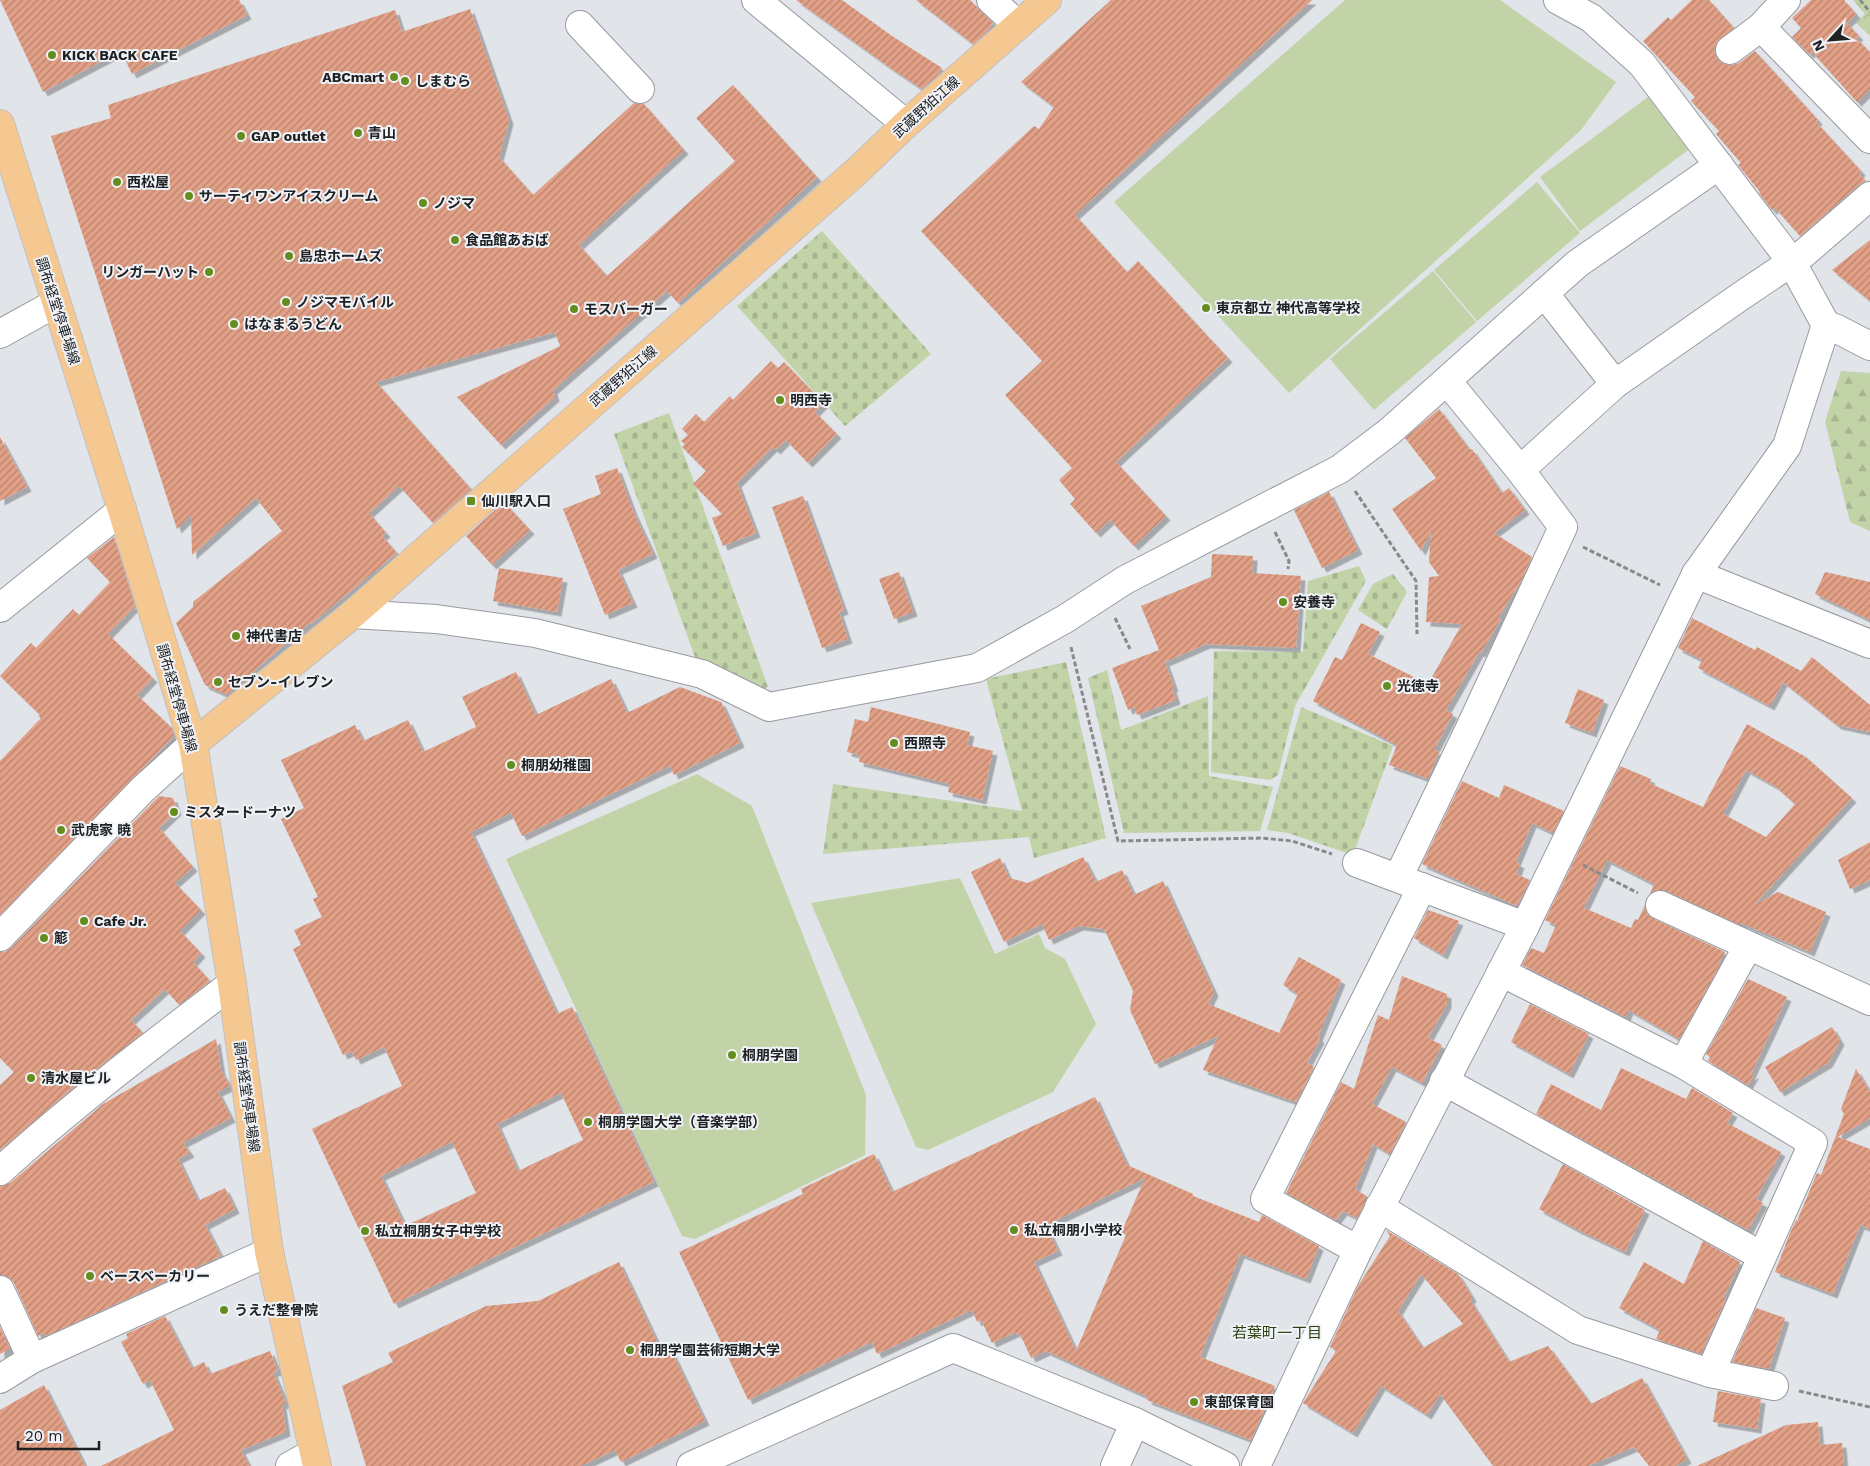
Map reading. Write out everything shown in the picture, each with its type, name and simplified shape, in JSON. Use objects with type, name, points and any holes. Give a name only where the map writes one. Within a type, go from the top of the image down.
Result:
[{"type":"main road","name":"武蔵野狛江線","points":[[193,744],[353,614],[857,171],[906,124],[1047,0]]},
{"type":"main road","name":"調布経堂停車場線","points":[[0,124],[122,510],[193,744],[232,984],[269,1252],[307,1462]]},
{"type":"street","points":[[756,0],[906,124]]},
{"type":"street","points":[[991,0],[1018,25]]},
{"type":"street","points":[[1256,1466],[1358,1250],[1525,926],[1691,586],[1787,446],[1826,325],[1818,307],[1791,261],[1642,64],[1591,18],[1558,0]]},
{"type":"street","points":[[1730,50],[1761,27],[1786,0]]},
{"type":"street","points":[[580,24],[640,89]]},
{"type":"street","points":[[1761,27],[1870,139]]},
{"type":"street","points":[[353,614],[436,618],[535,633],[702,674],[768,707],[978,668],[1065,619],[1125,580],[1340,470],[1447,381],[1577,264],[1719,166]]},
{"type":"street","points":[[1520,470],[1615,384],[1802,255],[1870,196]]},
{"type":"street","points":[[1544,293],[1615,384]]},
{"type":"street","points":[[0,334],[56,303]]},
{"type":"street","points":[[1826,325],[1870,346]]},
{"type":"street","points":[[1358,1250],[1265,1199],[1410,883],[1470,728],[1563,526],[1447,381]]},
{"type":"street","points":[[0,608],[122,510]]},
{"type":"street","points":[[1691,586],[1870,644]]},
{"type":"street","points":[[0,937],[142,789],[193,744]]},
{"type":"street","points":[[1357,863],[1525,926]]},
{"type":"street","points":[[1660,905],[1870,1001]]},
{"type":"street","points":[[1683,1064],[1748,946]]},
{"type":"street","points":[[1501,972],[1683,1064],[1813,1142],[1710,1373]]},
{"type":"street","points":[[0,1171],[48,1127],[93,1090],[232,984]]},
{"type":"street","points":[[1444,1082],[1762,1256]]},
{"type":"street","points":[[1380,1207],[1578,1330],[1710,1373],[1774,1386]]},
{"type":"street","points":[[0,1379],[32,1359],[269,1252]]},
{"type":"street","points":[[0,1290],[32,1359]]},
{"type":"street","points":[[691,1466],[953,1348],[1135,1422],[1226,1466]]},
{"type":"street","points":[[1115,1466],[1135,1422]]},
{"type":"path","points":[[1860,0],[1870,12]]},
{"type":"path","points":[[1340,470],[1416,580],[1417,634]]},
{"type":"path","points":[[1263,509],[1289,561],[1288,570]]},
{"type":"path","points":[[1559,536],[1691,586]]},
{"type":"path","points":[[1103,594],[1130,649]]},
{"type":"path","points":[[1065,619],[1118,841],[1262,838],[1292,841],[1357,863]]},
{"type":"path","points":[[1561,853],[1660,905]]},
{"type":"path","points":[[1774,1386],[1870,1407]]},
{"type":"green space","points":[[1345,0],[1500,0],[1616,82],[1581,130],[1289,393],[1114,202]]},
{"type":"green space","points":[[1853,0],[1870,0],[1870,36],[1856,23],[1865,14]]},
{"type":"green space","points":[[1648,97],[1688,150],[1580,231],[1540,177]]},
{"type":"green space","points":[[1537,182],[1580,233],[1477,321],[1434,270]]},
{"type":"green space","points":[[822,231],[931,354],[845,426],[737,306]]},
{"type":"green space","points":[[1433,271],[1476,322],[1374,410],[1330,359]]},
{"type":"green space","points":[[1841,371],[1870,373],[1870,531],[1850,522],[1825,422]]},
{"type":"green space","points":[[669,413],[768,687],[761,689],[695,657],[614,434]]},
{"type":"green space","points":[[1359,566],[1366,581],[1295,706],[1278,775],[1270,780],[1211,772],[1214,651],[1303,652],[1308,581]]},
{"type":"green space","points":[[1393,574],[1407,592],[1387,629],[1358,610],[1373,584]]},
{"type":"green space","points":[[1066,662],[1106,838],[1034,858],[1029,837],[823,854],[833,784],[1022,811],[986,679]]},
{"type":"green space","points":[[1107,670],[1121,730],[1208,696],[1209,776],[1273,787],[1260,831],[1124,833],[1088,678]]},
{"type":"green space","points":[[1301,707],[1393,746],[1353,855],[1288,833],[1267,830]]},
{"type":"green space","points":[[697,774],[752,806],[866,1095],[865,1155],[695,1239],[682,1236],[506,859]]},
{"type":"green space","points":[[960,878],[995,954],[1039,934],[1045,948],[1065,959],[1096,1024],[1053,1092],[928,1150],[916,1147],[811,903]]},
{"type":"building","points":[[0,0],[239,0],[247,15],[132,74],[121,51],[43,92]]},
{"type":"building","points":[[796,0],[842,0],[892,36],[942,68],[936,77],[922,89]]},
{"type":"building","points":[[916,0],[970,0],[993,23],[985,34],[973,44]]},
{"type":"building","points":[[1111,0],[1312,0],[1075,215],[1127,272],[1138,261],[1228,358],[1116,462],[1166,516],[1134,546],[1110,520],[1096,533],[1070,504],[1075,499],[1059,480],[1072,468],[1005,395],[1042,361],[921,231],[1034,126],[1039,129],[1054,107],[1021,82]]},
{"type":"building","points":[[1692,0],[1709,0],[1734,28],[1716,43],[1714,51],[1718,60],[1724,64],[1732,65],[1739,63],[1755,51],[1818,120],[1816,122],[1861,171],[1859,174],[1866,181],[1860,184],[1800,236],[1775,208],[1772,210],[1738,165],[1741,163],[1716,134],[1719,131],[1691,101],[1695,97],[1643,41],[1668,17],[1671,20]]},
{"type":"building","points":[[1811,0],[1844,0],[1856,14],[1847,23],[1859,36],[1856,38],[1870,52],[1870,89],[1857,102],[1812,52],[1809,54],[1792,37],[1801,28],[1792,18]]},
{"type":"building","points":[[470,9],[509,120],[499,157],[533,195],[634,103],[644,104],[684,150],[579,245],[607,276],[735,161],[696,118],[733,85],[817,177],[678,303],[667,291],[553,390],[555,397],[501,445],[457,397],[560,346],[555,332],[376,382],[471,489],[433,523],[399,486],[369,513],[386,533],[382,536],[397,553],[311,624],[310,622],[227,695],[205,685],[176,623],[193,607],[193,602],[282,531],[256,498],[192,555],[191,515],[177,529],[51,136],[111,118],[108,105],[395,10],[402,32]]},
{"type":"building","points":[[1870,240],[1870,301],[1832,270]]},
{"type":"building","points":[[771,361],[778,368],[784,362],[824,403],[815,412],[837,434],[808,463],[786,440],[776,450],[773,447],[737,483],[756,533],[723,546],[712,518],[722,514],[693,484],[706,471],[682,447],[685,444],[681,441],[688,435],[682,429],[696,414],[704,422],[730,396],[733,400]]},
{"type":"building","points":[[1439,409],[1470,450],[1472,449],[1502,493],[1509,488],[1525,510],[1494,533],[1532,557],[1520,583],[1498,618],[1501,619],[1481,653],[1479,652],[1446,710],[1453,714],[1434,750],[1439,752],[1428,779],[1389,765],[1397,745],[1313,701],[1335,657],[1342,660],[1361,623],[1380,632],[1368,654],[1428,684],[1462,624],[1426,622],[1429,577],[1439,576],[1429,562],[1431,531],[1421,551],[1392,509],[1436,478],[1405,438]]},
{"type":"building","points":[[0,437],[27,487],[0,501]]},
{"type":"building","points":[[617,468],[633,511],[653,554],[618,570],[633,603],[605,615],[563,509],[601,494],[595,476]]},
{"type":"building","points":[[1329,492],[1358,550],[1322,568],[1294,510]]},
{"type":"building","points":[[803,496],[844,610],[839,612],[848,639],[822,648],[772,507]]},
{"type":"building","points":[[504,502],[530,530],[492,565],[466,536]]},
{"type":"building","points":[[114,537],[136,610],[134,607],[108,634],[153,678],[137,695],[172,728],[174,736],[0,915],[0,761],[41,718],[0,676],[31,643],[36,648],[73,609],[79,615],[110,582],[87,558]]},
{"type":"building","points":[[1212,554],[1253,556],[1252,573],[1301,576],[1296,648],[1206,644],[1165,662],[1174,687],[1172,688],[1176,700],[1137,715],[1134,707],[1128,710],[1112,668],[1159,650],[1141,606],[1211,577]]},
{"type":"building","points":[[499,568],[563,578],[557,612],[493,601]]},
{"type":"building","points":[[899,572],[913,612],[894,619],[879,579]]},
{"type":"building","points":[[1825,572],[1870,582],[1870,620],[1815,594]]},
{"type":"building","points":[[1692,618],[1755,650],[1757,647],[1801,671],[1812,657],[1870,705],[1870,732],[1837,725],[1783,682],[1770,706],[1698,668],[1702,660],[1678,648]]},
{"type":"building","points":[[516,672],[536,715],[611,679],[627,713],[680,687],[721,702],[740,743],[674,775],[670,766],[522,836],[511,813],[471,832],[557,1014],[572,1007],[654,1182],[394,1304],[312,1129],[402,1086],[384,1047],[356,1060],[352,1051],[343,1055],[293,949],[301,945],[294,930],[322,917],[313,899],[318,897],[281,819],[304,808],[281,760],[355,725],[363,741],[408,720],[423,752],[476,727],[462,697]],"holes":[[[561,1093],[583,1140],[518,1171],[497,1124]],[[452,1142],[476,1193],[405,1226],[381,1176]]]},
{"type":"building","points":[[1578,689],[1604,700],[1592,733],[1565,723]]},
{"type":"building","points":[[871,707],[970,732],[967,745],[993,751],[982,800],[948,792],[950,784],[859,762],[860,755],[847,752],[855,719],[868,722]]},
{"type":"building","points":[[1747,724],[1806,757],[1852,798],[1754,905],[1778,892],[1826,912],[1810,952],[1741,923],[1740,925],[1666,891],[1658,890],[1650,894],[1654,884],[1607,860],[1584,908],[1631,928],[1635,919],[1638,920],[1645,905],[1647,914],[1654,919],[1725,952],[1718,964],[1720,965],[1679,1039],[1629,1010],[1626,1017],[1522,965],[1531,948],[1544,953],[1556,925],[1545,920],[1620,766],[1651,779],[1649,783],[1703,807]],"holes":[[[1746,770],[1775,786],[1795,804],[1766,837],[1723,814]]]},
{"type":"building","points":[[1462,781],[1499,798],[1504,785],[1564,811],[1553,833],[1532,823],[1516,862],[1520,864],[1516,874],[1530,880],[1517,906],[1422,864]]},
{"type":"building","points":[[159,796],[173,798],[177,811],[159,828],[193,867],[175,883],[201,910],[180,931],[201,953],[193,962],[210,981],[179,1005],[165,989],[131,1020],[143,1033],[75,1086],[0,1150],[0,1085],[14,1072],[0,1058],[0,952],[5,952],[11,948]]},
{"type":"building","points":[[1870,842],[1870,880],[1850,889],[1838,860]]},
{"type":"building","points":[[1083,857],[1096,882],[1122,870],[1134,895],[1163,881],[1214,992],[1208,1004],[1279,1033],[1298,994],[1283,985],[1299,957],[1341,980],[1318,1037],[1320,1039],[1307,1063],[1314,1067],[1296,1102],[1203,1070],[1218,1036],[1155,1064],[1130,1010],[1133,991],[1104,929],[1079,926],[1049,940],[1042,924],[1004,942],[971,872],[1000,858],[1009,878],[1028,883]]},
{"type":"building","points":[[1428,910],[1459,921],[1443,955],[1414,938]]},
{"type":"building","points":[[1402,976],[1447,994],[1447,1004],[1428,1038],[1442,1045],[1422,1083],[1392,1067],[1372,1104],[1406,1122],[1390,1154],[1373,1144],[1355,1189],[1368,1197],[1357,1218],[1343,1211],[1336,1220],[1286,1193],[1341,1082],[1354,1089],[1378,1015],[1389,1020]]},
{"type":"building","points":[[1748,979],[1787,997],[1750,1076],[1755,1073],[1748,1085],[1708,1061],[1710,1057],[1706,1054]]},
{"type":"building","points":[[1530,1004],[1589,1034],[1569,1074],[1511,1042]]},
{"type":"building","points":[[1832,1027],[1840,1041],[1828,1063],[1780,1092],[1765,1067]]},
{"type":"building","points":[[216,1039],[221,1071],[230,1086],[218,1092],[231,1118],[183,1143],[190,1153],[178,1159],[198,1201],[225,1188],[235,1209],[205,1225],[221,1256],[46,1336],[44,1333],[38,1336],[14,1283],[9,1277],[0,1275],[0,1186],[10,1183],[103,1104]]},
{"type":"building","points":[[1621,1068],[1686,1099],[1692,1088],[1733,1113],[1727,1123],[1781,1152],[1756,1199],[1763,1203],[1748,1230],[1536,1114],[1551,1084],[1601,1110]]},
{"type":"building","points":[[1856,1069],[1870,1092],[1870,1118],[1838,1137],[1870,1149],[1870,1229],[1860,1225],[1833,1294],[1775,1272],[1817,1173],[1821,1175],[1844,1114],[1841,1109]]},
{"type":"building","points":[[1095,1097],[1127,1165],[1193,1194],[1193,1196],[1259,1222],[1262,1215],[1319,1246],[1306,1279],[1240,1254],[1200,1357],[1275,1386],[1251,1440],[1147,1400],[1148,1397],[1046,1351],[1031,1358],[1020,1334],[1017,1335],[1016,1332],[992,1343],[981,1320],[977,1322],[972,1310],[877,1354],[872,1342],[748,1400],[679,1252],[803,1194],[801,1189],[874,1154],[892,1192]],"holes":[[[1145,1178],[1121,1233],[1126,1235],[1076,1351],[1034,1262],[1058,1251],[1046,1225]]]},
{"type":"building","points":[[1563,1164],[1645,1210],[1625,1252],[1539,1209]]},
{"type":"building","points":[[1386,1230],[1458,1274],[1472,1297],[1470,1300],[1509,1362],[1548,1346],[1591,1404],[1642,1378],[1687,1459],[1676,1466],[1649,1466],[1634,1447],[1588,1466],[1493,1466],[1440,1394],[1427,1415],[1381,1386],[1353,1433],[1303,1403],[1336,1351],[1330,1347],[1358,1286],[1390,1236]],"holes":[[[1421,1274],[1463,1324],[1423,1348],[1398,1311]]]},
{"type":"building","points":[[1703,1241],[1740,1262],[1701,1354],[1656,1339],[1660,1330],[1619,1308],[1644,1262],[1684,1284]]},
{"type":"building","points":[[619,1262],[660,1348],[668,1344],[705,1421],[621,1462],[615,1450],[581,1466],[366,1466],[342,1386],[393,1362],[388,1353],[486,1306],[538,1301]]},
{"type":"building","points":[[1756,1308],[1785,1318],[1769,1369],[1732,1362]]},
{"type":"building","points":[[165,1316],[192,1368],[204,1362],[210,1374],[270,1351],[278,1371],[273,1372],[286,1403],[282,1405],[286,1432],[241,1450],[249,1466],[101,1466],[174,1430],[150,1380],[143,1384],[121,1342],[128,1338],[126,1334]]},
{"type":"building","points":[[0,1327],[10,1349],[0,1354]]},
{"type":"building","points":[[44,1385],[85,1466],[0,1466],[0,1410]]},
{"type":"building","points":[[1718,1391],[1761,1399],[1757,1429],[1713,1422]]},
{"type":"building","points":[[1818,1422],[1820,1445],[1842,1443],[1844,1466],[1697,1466],[1786,1425]]},
{"type":"place","name":"KICK BACK CAFE","points":[[52,55]]},
{"type":"place","name":"ABCmart","points":[[394,77]]},
{"type":"place","name":"しまむら","points":[[405,81]]},
{"type":"place","name":"青山","points":[[358,133]]},
{"type":"place","name":"GAP outlet","points":[[241,136]]},
{"type":"place","name":"西松屋","points":[[117,182]]},
{"type":"place","name":"サーティワンアイスクリーム","points":[[189,196]]},
{"type":"place","name":"ノジマ","points":[[423,203]]},
{"type":"place","name":"食品館あおば","points":[[455,240]]},
{"type":"place","name":"島忠ホームズ","points":[[289,256]]},
{"type":"place","name":"リンガーハット","points":[[209,272]]},
{"type":"place","name":"ノジマモバイル","points":[[286,302]]},
{"type":"place","name":"東京都立 神代高等学校","points":[[1206,308]]},
{"type":"place","name":"モスバーガー","points":[[574,309]]},
{"type":"place","name":"はなまるうどん","points":[[234,324]]},
{"type":"place","name":"明西寺","points":[[780,400]]},
{"type":"place","name":"仙川駅入口","points":[[471,501]]},
{"type":"place","name":"安養寺","points":[[1283,602]]},
{"type":"place","name":"神代書店","points":[[236,636]]},
{"type":"place","name":"セブン-イレブン","points":[[218,682]]},
{"type":"place","name":"光徳寺","points":[[1387,686]]},
{"type":"place","name":"西照寺","points":[[894,743]]},
{"type":"place","name":"桐朋幼稚園","points":[[511,765]]},
{"type":"place","name":"ミスタードーナツ","points":[[174,812]]},
{"type":"place","name":"武虎家 暁","points":[[61,830]]},
{"type":"place","name":"Cafe Jr.","points":[[84,921]]},
{"type":"place","name":"簓","points":[[44,938]]},
{"type":"place","name":"桐朋学園","points":[[732,1055]]},
{"type":"place","name":"清水屋ビル","points":[[31,1078]]},
{"type":"place","name":"桐朋学園大学（音楽学部）","points":[[588,1122]]},
{"type":"place","name":"私立桐朋小学校","points":[[1014,1230]]},
{"type":"place","name":"私立桐朋女子中学校","points":[[365,1231]]},
{"type":"place","name":"ベースベーカリー","points":[[90,1276]]},
{"type":"place","name":"うえだ整骨院","points":[[224,1310]]},
{"type":"place","name":"桐朋学園芸術短期大学","points":[[630,1350]]},
{"type":"place","name":"東部保育園","points":[[1194,1402]]},
{"type":"district","name":"若葉町一丁目","points":[[1277,1333]]}]
